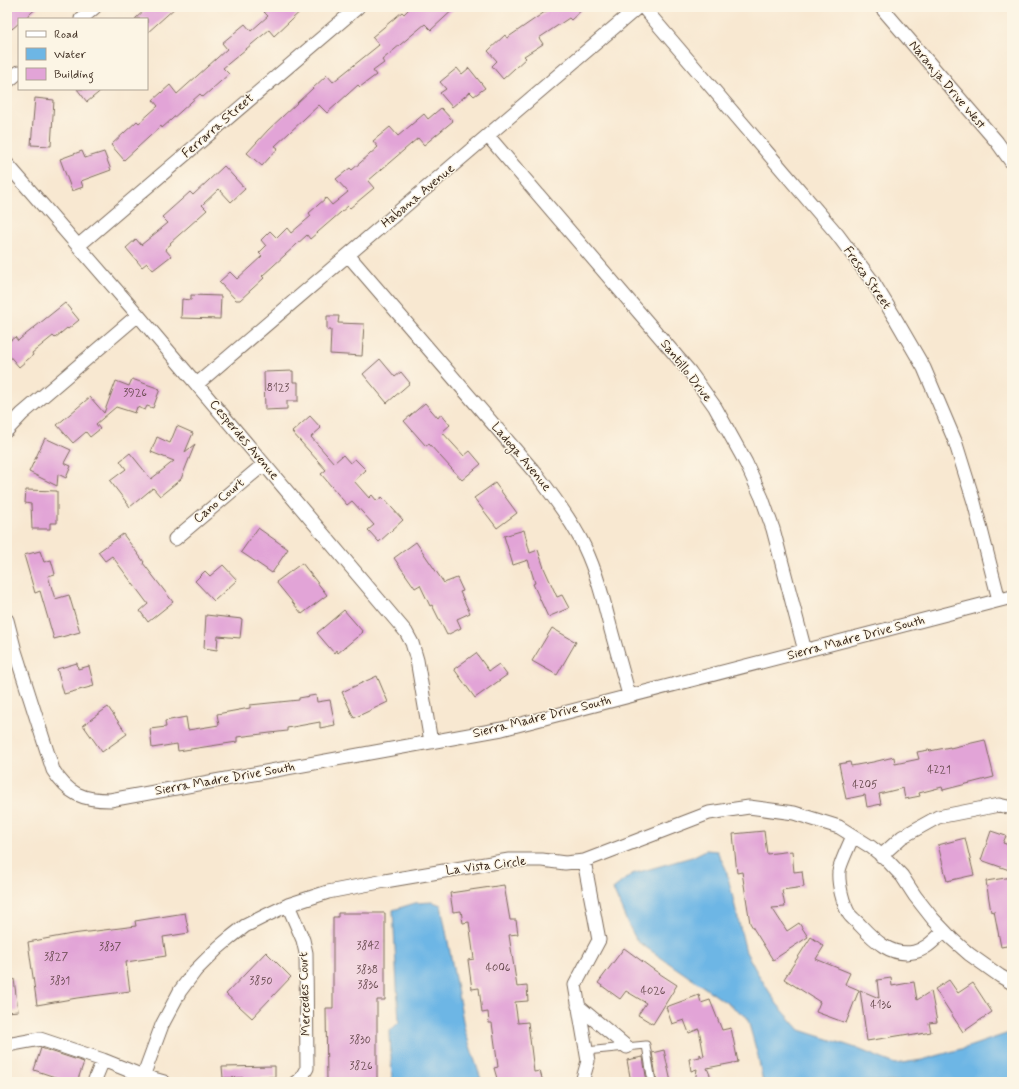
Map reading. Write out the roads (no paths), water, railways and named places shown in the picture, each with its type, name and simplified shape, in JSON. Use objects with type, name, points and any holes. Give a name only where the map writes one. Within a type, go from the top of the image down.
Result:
[{"type":"street","points":[[82,18],[95,7]]},
{"type":"street","name":"Ferrarra Street","points":[[78,246],[358,7]]},
{"type":"street","name":"Habana Avenue","points":[[197,384],[638,7]]},
{"type":"street","name":"Fresca Street","points":[[643,7],[837,234],[873,282],[896,318],[924,368],[955,442],[1006,599]]},
{"type":"street","name":"Naranja Drive West","points":[[881,7],[997,142],[1012,163]]},
{"type":"street","points":[[7,82],[18,73]]},
{"type":"street","name":"Santillo Drive","points":[[488,136],[690,372],[715,407],[746,463],[764,504],[773,529],[805,651]]},
{"type":"street","name":"Cesperdes Avenue","points":[[7,164],[197,384],[406,632],[412,643],[417,660],[431,742]]},
{"type":"street","name":"Ladoga Avenue","points":[[348,255],[538,475],[554,496],[584,545],[592,564],[600,587],[629,695]]},
{"type":"street","points":[[7,430],[22,414],[138,315]]},
{"type":"street","name":"Cano Court","points":[[174,539],[264,464]]},
{"type":"street","name":"Sierra Madre Drive South","points":[[11,653],[53,770],[68,788],[79,796],[94,800],[110,800],[502,728],[1006,599]]},
{"type":"street","points":[[7,620],[11,653]]},
{"type":"street","points":[[882,856],[902,837],[938,817],[999,805],[1012,808]]},
{"type":"street","name":"La Vista Circle","points":[[142,1079],[168,1014],[180,991],[195,972],[231,936],[245,926],[288,905],[328,892],[385,880],[509,860],[542,860],[565,863],[584,861],[709,813],[749,807],[794,813],[839,826],[871,847],[902,876],[915,896],[952,939],[969,954],[1012,983]]},
{"type":"street","points":[[853,836],[839,872],[841,892],[849,914],[866,932],[888,949],[901,952],[914,952],[928,946],[944,931]]},
{"type":"street","points":[[582,1082],[588,1061],[575,985],[599,940],[584,861]]},
{"type":"street","name":"Mercedes Court","points":[[288,905],[303,940],[306,953],[307,1068],[300,1080],[296,1082]]},
{"type":"street","points":[[578,1006],[627,1047]]},
{"type":"street","points":[[7,1045],[40,1039],[103,1060],[142,1079],[164,1082]]},
{"type":"street","points":[[94,1082],[103,1060]]},
{"type":"lane","points":[[586,1051],[646,1045],[652,1082]]},
{"type":"water","points":[[706,850],[717,851],[726,869],[746,952],[777,1004],[800,1030],[853,1047],[895,1064],[922,1060],[968,1047],[1012,1032],[1012,1082],[763,1082],[758,1056],[747,1017],[637,941],[613,889],[632,874],[692,857]]},
{"type":"water","points":[[433,902],[441,905],[465,1031],[482,1082],[392,1082],[390,1031],[399,1022],[393,910],[415,903]]}]
